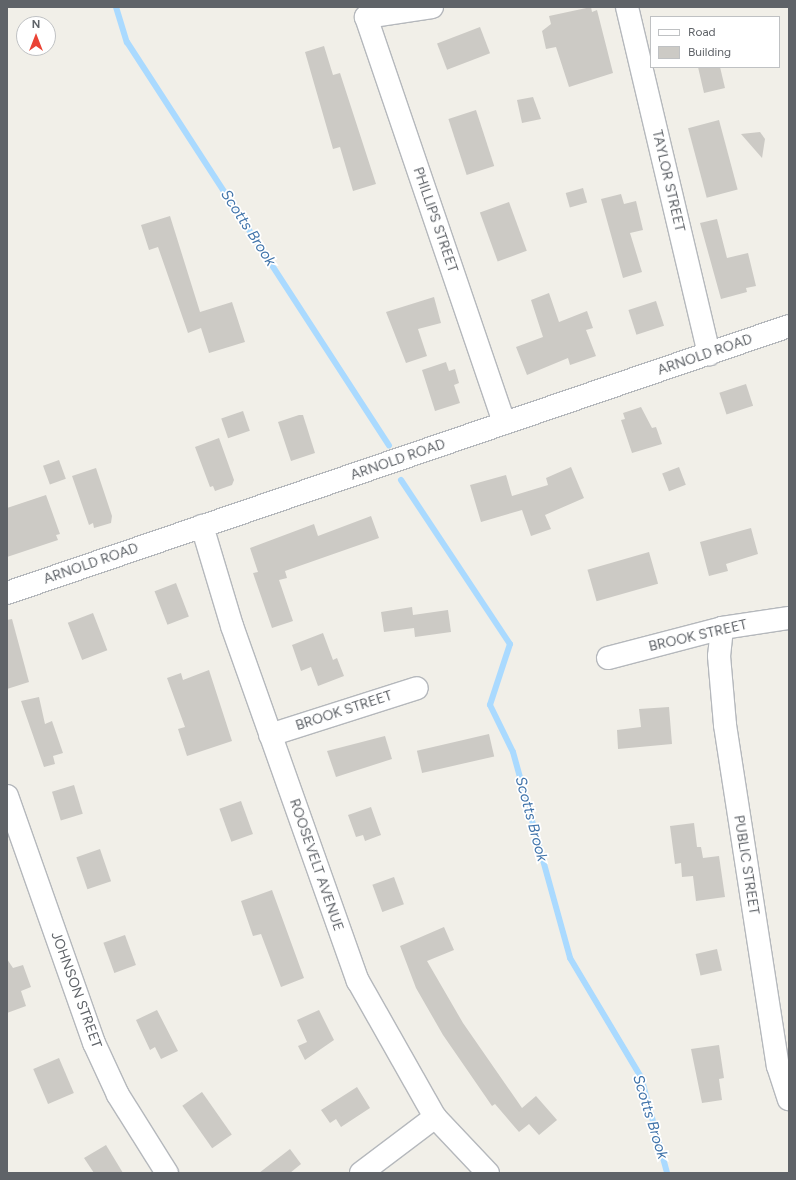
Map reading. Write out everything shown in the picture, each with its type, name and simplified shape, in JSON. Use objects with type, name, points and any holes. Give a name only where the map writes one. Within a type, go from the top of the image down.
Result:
[{"type":"street","name":"PHILLIPS STREET","points":[[432,7],[366,17],[504,423]]},
{"type":"street","name":"TAYLOR STREET","points":[[627,7],[709,354]]},
{"type":"street","name":"ARNOLD ROAD","points":[[7,593],[789,326]]},
{"type":"street","name":"ROOSEVELT AVENUE","points":[[202,526],[270,735],[358,981],[435,1117],[488,1173]]},
{"type":"street","name":"BROOK STREET","points":[[608,658],[722,628],[789,618]]},
{"type":"street","name":"PUBLIC STREET","points":[[722,628],[719,656],[726,732],[778,1066],[789,1099]]},
{"type":"street","name":"BROOK STREET","points":[[270,735],[417,688]]},
{"type":"street","name":"JOHNSON STREET","points":[[7,796],[94,1042],[118,1096],[167,1173]]},
{"type":"street","points":[[361,1173],[435,1117]]},
{"type":"building","points":[[591,7],[592,12],[597,10],[613,73],[569,87],[556,47],[546,49],[542,31],[551,24],[549,16]]},
{"type":"building","points":[[480,27],[490,53],[447,70],[437,43]]},
{"type":"building","points":[[324,46],[333,75],[340,73],[376,184],[353,191],[340,147],[333,149],[305,52]]},
{"type":"building","points":[[698,68],[720,68],[725,88],[704,93]]},
{"type":"building","points":[[533,97],[541,119],[522,123],[517,100]]},
{"type":"building","points":[[476,110],[494,166],[467,175],[448,119]]},
{"type":"building","points":[[719,120],[738,190],[707,198],[688,128]]},
{"type":"building","points":[[760,132],[765,139],[762,158],[741,134]]},
{"type":"building","points":[[583,188],[587,202],[570,207],[566,193]]},
{"type":"building","points":[[621,194],[624,204],[636,201],[643,230],[630,233],[642,272],[623,278],[601,199]]},
{"type":"building","points":[[509,202],[527,251],[498,261],[480,213]]},
{"type":"building","points":[[170,216],[200,312],[232,302],[245,342],[209,353],[201,328],[188,333],[158,247],[149,250],[141,225]]},
{"type":"building","points":[[717,219],[727,258],[748,253],[756,286],[746,288],[747,292],[721,299],[700,223]]},
{"type":"building","points":[[549,293],[559,322],[587,311],[593,328],[586,330],[596,356],[570,365],[568,358],[527,375],[516,347],[543,337],[531,300]]},
{"type":"building","points":[[434,297],[441,323],[418,329],[427,356],[406,363],[386,312]]},
{"type":"building","points":[[656,301],[664,326],[636,335],[628,310]]},
{"type":"building","points":[[446,362],[449,371],[455,369],[459,383],[454,385],[460,403],[435,411],[422,370]]},
{"type":"building","points":[[746,384],[753,406],[726,415],[719,393]]},
{"type":"building","points":[[641,407],[652,428],[656,427],[662,444],[632,453],[621,420],[625,419],[623,413]]},
{"type":"building","points":[[243,411],[250,431],[228,438],[221,418]]},
{"type":"building","points":[[303,415],[315,453],[291,461],[278,422]]},
{"type":"building","points":[[219,438],[234,480],[232,485],[215,491],[213,486],[210,487],[195,447]]},
{"type":"building","points":[[59,460],[66,479],[50,485],[43,466]]},
{"type":"building","points":[[571,467],[584,498],[545,515],[551,529],[531,536],[522,510],[481,522],[470,485],[506,475],[512,496],[548,485],[546,478]]},
{"type":"building","points":[[679,467],[686,485],[669,491],[662,473]]},
{"type":"building","points":[[96,468],[112,516],[111,523],[94,528],[93,523],[89,525],[72,476]]},
{"type":"building","points":[[46,495],[60,534],[56,535],[58,540],[7,557],[7,508]]},
{"type":"building","points":[[371,516],[379,538],[285,571],[287,578],[279,580],[293,621],[272,628],[253,573],[258,572],[250,548],[314,524],[318,536]]},
{"type":"building","points":[[751,528],[758,554],[726,564],[728,571],[709,576],[700,542]]},
{"type":"building","points":[[649,552],[658,584],[597,601],[587,570]]},
{"type":"building","points":[[176,583],[189,617],[167,625],[155,591]]},
{"type":"building","points":[[412,607],[413,615],[448,610],[451,632],[415,637],[414,628],[384,632],[381,612]]},
{"type":"building","points":[[93,613],[107,650],[82,660],[68,623]]},
{"type":"building","points":[[12,619],[29,682],[7,689],[7,620]]},
{"type":"building","points":[[323,633],[333,660],[337,658],[344,676],[318,686],[311,667],[301,671],[292,645]]},
{"type":"building","points":[[209,670],[232,741],[187,756],[178,729],[185,727],[167,678],[181,673],[183,680]]},
{"type":"building","points":[[39,697],[45,724],[52,721],[63,753],[53,756],[55,764],[44,767],[21,701]]},
{"type":"building","points":[[669,707],[672,744],[618,749],[617,730],[641,727],[639,709]]},
{"type":"building","points":[[489,734],[494,756],[422,773],[417,751]]},
{"type":"building","points":[[385,736],[392,759],[336,777],[327,751]]},
{"type":"building","points":[[74,785],[83,814],[61,820],[52,792]]},
{"type":"building","points":[[241,801],[253,834],[231,842],[219,809]]},
{"type":"building","points":[[371,807],[381,835],[365,841],[363,835],[356,837],[348,815]]},
{"type":"building","points":[[694,823],[697,847],[701,847],[703,858],[719,856],[725,897],[696,901],[693,876],[682,877],[681,863],[675,864],[670,826]]},
{"type":"building","points":[[100,849],[111,881],[87,889],[76,857]]},
{"type":"building","points":[[394,877],[404,904],[382,912],[372,885]]},
{"type":"building","points":[[272,890],[304,978],[281,987],[261,934],[253,936],[241,901]]},
{"type":"building","points":[[444,927],[454,950],[427,961],[463,1023],[522,1108],[536,1096],[557,1120],[539,1135],[529,1124],[519,1132],[495,1104],[492,1106],[443,1035],[416,988],[400,946]]},
{"type":"building","points":[[125,935],[136,965],[114,973],[103,943]]},
{"type":"building","points":[[717,949],[722,970],[701,975],[696,954]]},
{"type":"building","points":[[7,959],[13,968],[23,965],[31,987],[21,991],[26,1006],[7,1013]]},
{"type":"building","points":[[157,1010],[178,1051],[161,1059],[155,1047],[150,1050],[136,1020]]},
{"type":"building","points":[[319,1010],[334,1040],[305,1060],[298,1046],[307,1042],[297,1020]]},
{"type":"building","points":[[719,1045],[724,1078],[719,1079],[722,1100],[702,1103],[691,1049]]},
{"type":"building","points":[[59,1058],[74,1093],[48,1104],[33,1069]]},
{"type":"building","points":[[357,1087],[370,1108],[341,1127],[336,1119],[330,1123],[321,1110]]},
{"type":"building","points":[[202,1092],[232,1135],[212,1148],[182,1106]]},
{"type":"building","points":[[106,1145],[123,1173],[94,1173],[84,1158]]},
{"type":"building","points":[[290,1149],[301,1164],[290,1173],[259,1173]]},
{"type":"waterway","name":"Scotts Brook","points":[[116,7],[127,42],[389,445]]},
{"type":"waterway","name":"Scotts Brook","points":[[401,480],[510,644],[490,705],[513,752],[570,958],[641,1077],[667,1173]]}]
